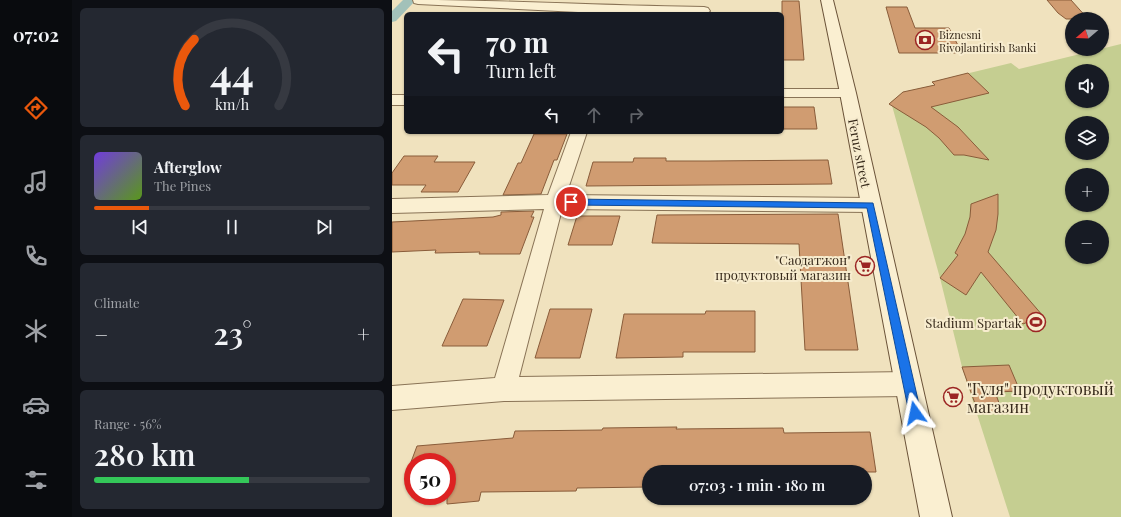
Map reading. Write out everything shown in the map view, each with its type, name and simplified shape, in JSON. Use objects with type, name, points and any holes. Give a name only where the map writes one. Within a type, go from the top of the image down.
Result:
[{"type":"main road","name":"Feruz street","points":[[827,0],[848,93],[870,205],[936,517]]},
{"type":"street","points":[[418,1],[704,11]]},
{"type":"street","points":[[784,93],[848,93]]},
{"type":"street","points":[[392,100],[404,100]]},
{"type":"street","points":[[504,389],[556,202],[578,134]]},
{"type":"street","points":[[392,206],[556,202],[870,205]]},
{"type":"street","points":[[392,398],[504,389],[909,384]]},
{"type":"green space","name":"Stadium Spartak","points":[[1121,44],[1121,517],[1010,517],[962,367],[940,278],[891,102],[903,92],[935,85],[932,82],[1011,63],[1019,69],[1072,56],[1109,56],[1109,47]]},
{"type":"building","points":[[1047,0],[1071,0],[1082,12],[1065,12],[1065,18],[1058,13]]},
{"type":"building","points":[[782,1],[799,1],[804,60],[784,60],[784,12],[782,12]]},
{"type":"building","name":"Biznesni Rivojlantirish Banki","points":[[886,7],[907,7],[915,28],[949,28],[962,53],[899,53]]},
{"type":"building","points":[[968,73],[989,93],[931,107],[958,127],[989,160],[964,155],[954,155],[939,138],[926,127],[889,104],[903,92],[935,85],[932,82]]},
{"type":"building","points":[[784,107],[814,107],[817,129],[784,129]]},
{"type":"building","points":[[534,134],[567,134],[557,160],[554,160],[541,194],[503,195],[518,163],[521,163]]},
{"type":"building","points":[[404,156],[438,156],[434,162],[475,162],[458,192],[421,192],[426,185],[392,185],[392,173]]},
{"type":"building","points":[[634,158],[666,158],[666,161],[828,160],[832,184],[586,186],[593,162],[633,162]]},
{"type":"building","points":[[998,194],[996,230],[988,252],[1043,316],[1023,324],[981,272],[966,295],[940,278],[958,255],[955,253],[965,234],[970,217],[971,204]]},
{"type":"building","points":[[534,211],[531,217],[534,217],[520,254],[479,254],[480,252],[435,253],[436,250],[392,252],[392,222],[493,217],[501,215],[501,212]]},
{"type":"building","points":[[838,214],[858,350],[805,350],[799,244],[652,243],[657,215]]},
{"type":"building","points":[[577,216],[620,216],[612,245],[568,245]]},
{"type":"building","points":[[463,299],[504,300],[487,346],[442,346]]},
{"type":"building","points":[[550,309],[592,309],[580,358],[535,358]]},
{"type":"building","points":[[706,311],[755,311],[755,352],[683,352],[683,357],[616,358],[624,314],[705,314]]},
{"type":"building","points":[[1009,365],[1020,391],[995,392],[1002,411],[978,412],[962,367]]},
{"type":"building","points":[[603,428],[783,428],[784,433],[870,432],[876,472],[872,472],[872,465],[642,465],[642,487],[577,488],[576,491],[481,492],[479,501],[456,503],[456,453],[414,453],[417,446],[513,438],[515,431],[602,430]]},
{"type":"waterway","points":[[392,18],[410,0]]},
{"type":"place","name":"Biznesni Rivojlantirish Banki","points":[[925,40]]},
{"type":"place","name":"\"Саодатжон\" продуктовый магазин","points":[[865,266]]},
{"type":"place","name":"Stadium Spartak","points":[[1036,322]]},
{"type":"place","name":"\"Гуля\" продуктовый магазин","points":[[953,397]]},
{"type":"route","points":[[571,202],[870,205],[915,413]]}]
